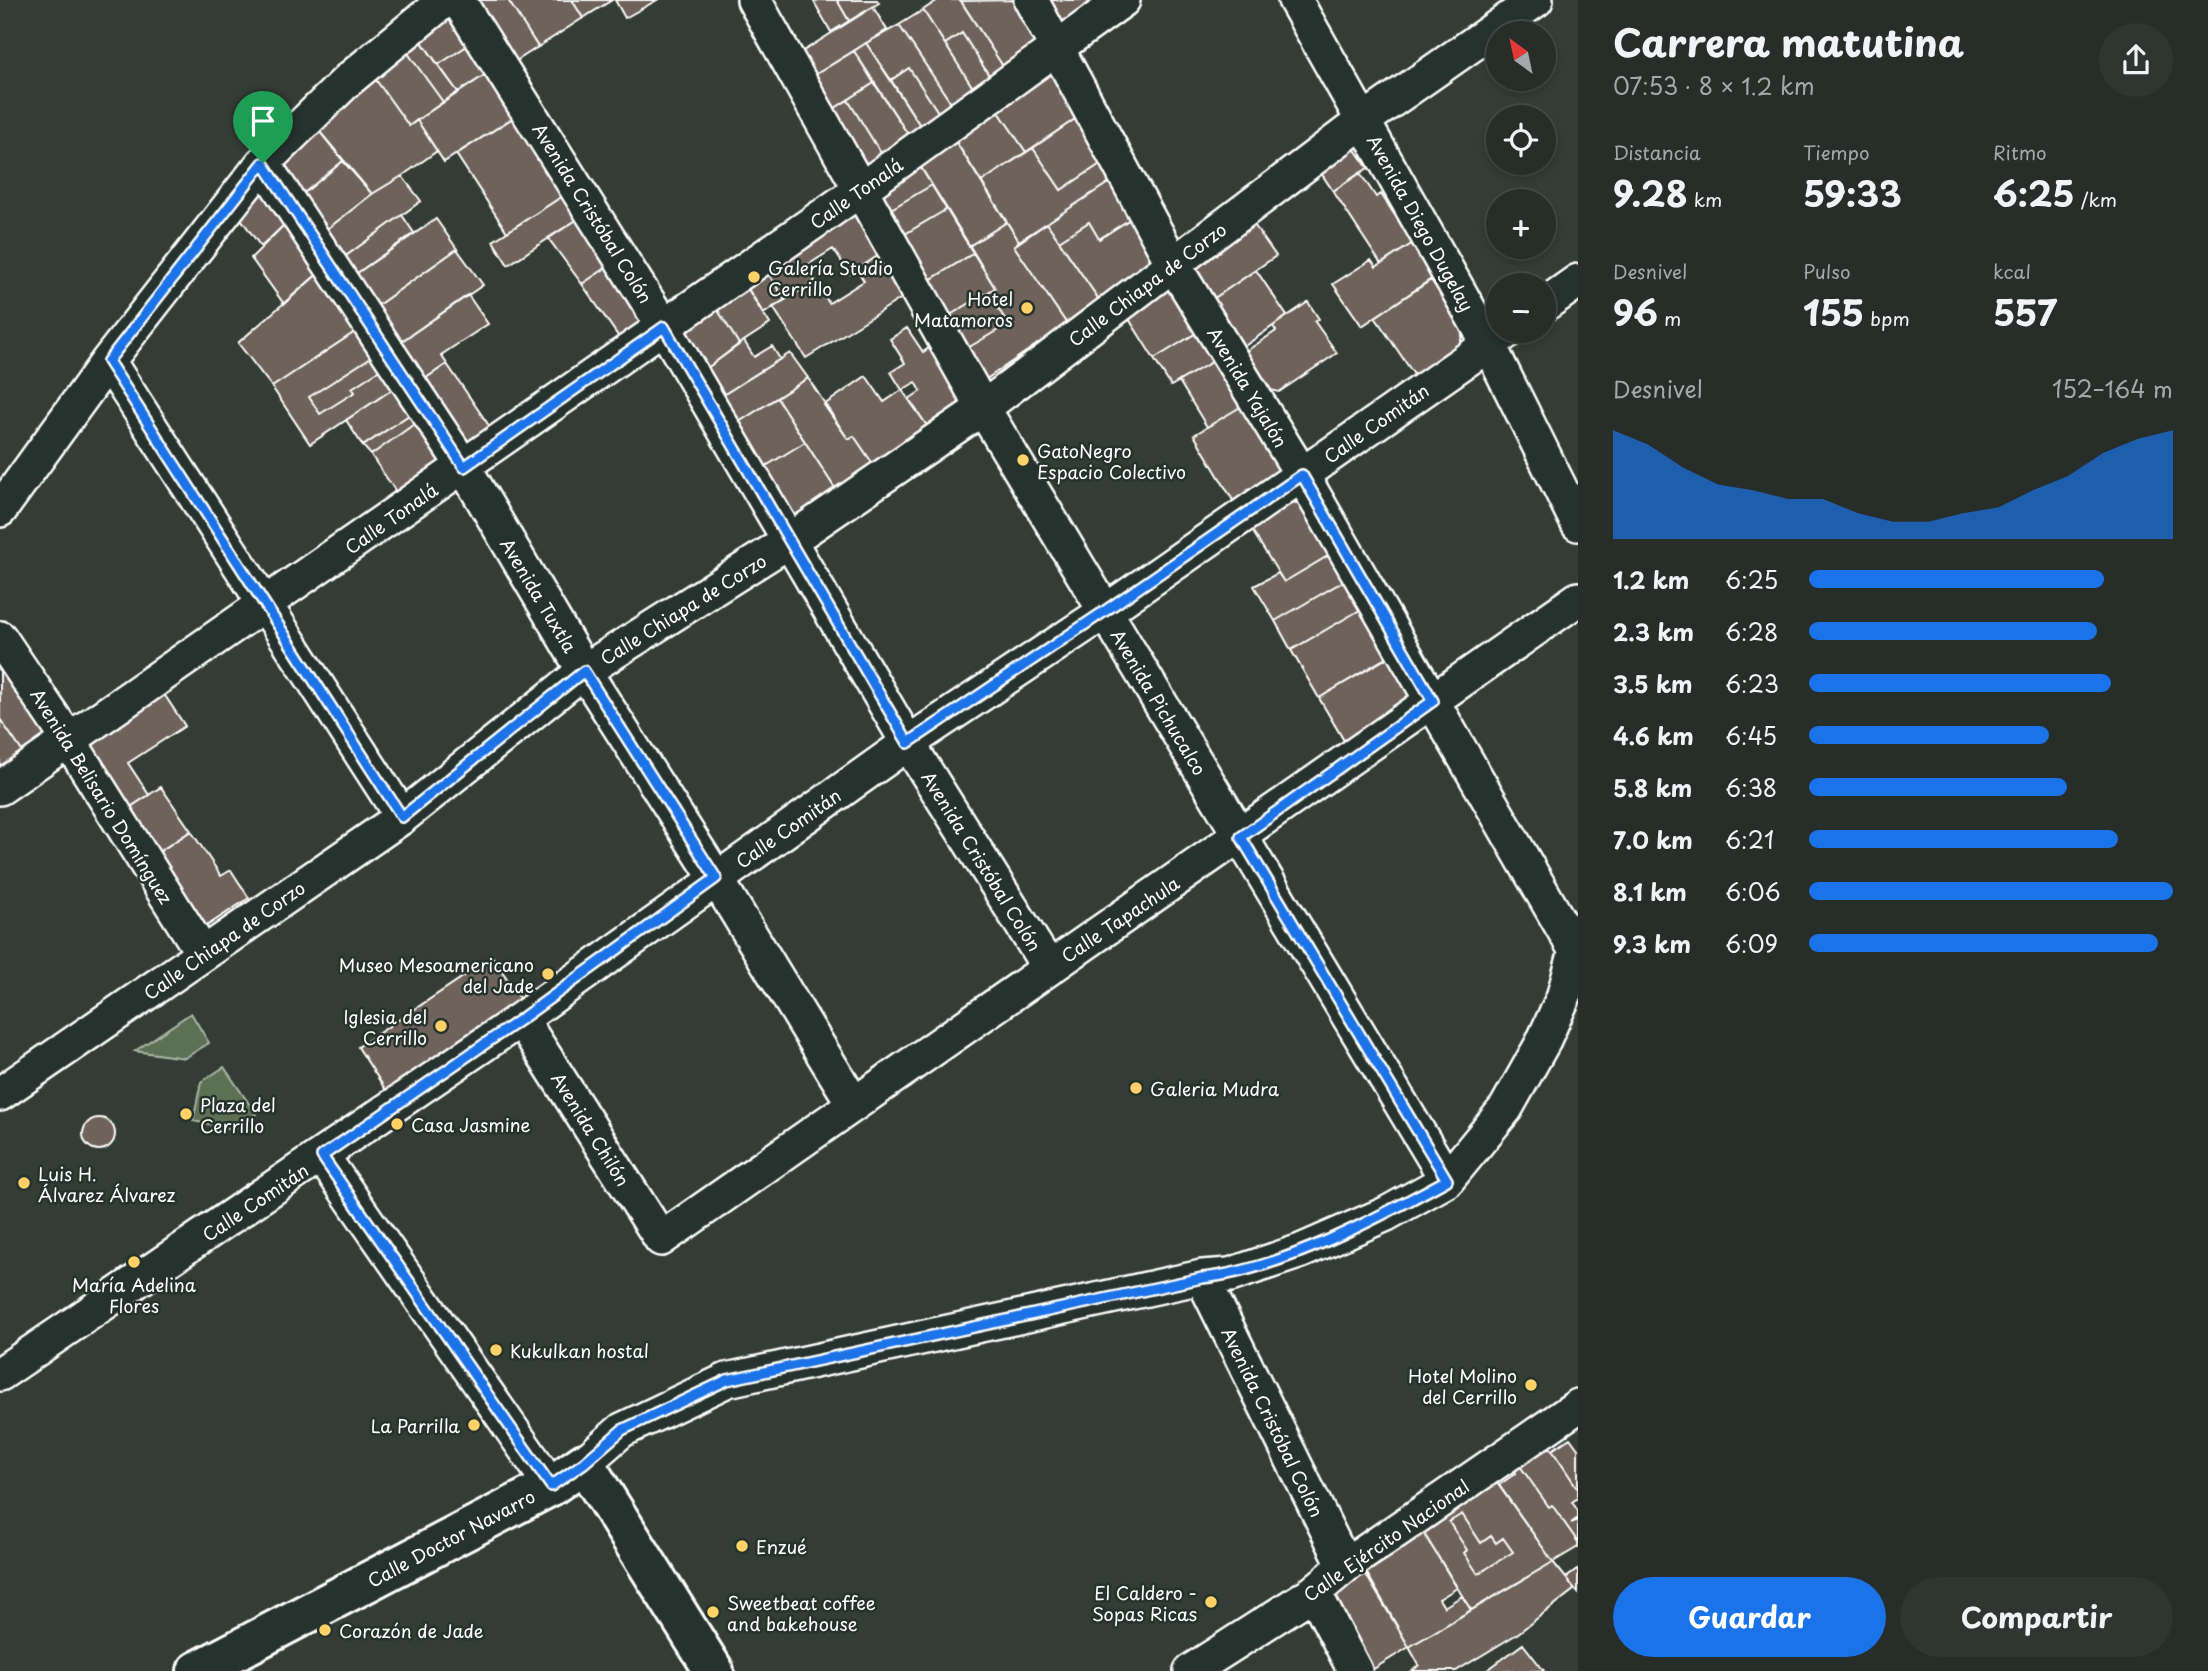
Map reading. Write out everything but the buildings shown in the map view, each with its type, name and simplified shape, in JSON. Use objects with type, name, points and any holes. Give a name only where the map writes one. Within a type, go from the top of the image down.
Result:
[{"type":"street","points":[[0,510],[108,361],[263,163],[348,80],[445,0]]},
{"type":"street","name":"Avenida Cristóbal Colón","points":[[458,0],[664,327],[908,743],[1049,968]]},
{"type":"street","name":"Avenida Pichucalco","points":[[754,0],[983,408],[1447,1180]]},
{"type":"street","name":"Avenida Yajalón","points":[[1031,0],[1173,264],[1302,475],[1576,951]]},
{"type":"street","name":"Calle Tonalá","points":[[0,788],[860,190],[1123,0]]},
{"type":"street","name":"Avenida Diego Dugelay","points":[[1295,0],[1364,120],[1486,317]]},
{"type":"street","name":"Calle Chiapa de Corzo","points":[[0,1094],[402,817],[584,671],[789,541],[983,408],[1364,120],[1536,0]]},
{"type":"street","name":"Avenida Tuxtla","points":[[263,163],[464,467],[584,671],[716,878],[853,1103]]},
{"type":"street","points":[[1556,297],[1578,281]]},
{"type":"street","name":"Calle Comitán","points":[[0,1374],[521,1019],[908,743],[1105,611],[1492,343]]},
{"type":"street","name":"Avenida Diego Dugelay","points":[[1501,343],[1578,524]]},
{"type":"street","points":[[108,361],[402,817]]},
{"type":"street","name":"Calle Tapachula","points":[[661,1239],[853,1103],[1241,837],[1578,599]]},
{"type":"street","name":"Avenida Belisario Domínguez","points":[[0,638],[68,739],[203,954]]},
{"type":"street","name":"Calle Doctor Navarro","points":[[197,1671],[551,1486],[584,1463],[622,1430],[727,1380],[1202,1278],[1230,1275],[1301,1251],[1386,1214],[1447,1180],[1506,1108],[1542,1044],[1563,998],[1576,951]]},
{"type":"street","name":"Avenida Chilón","points":[[521,1019],[661,1239]]},
{"type":"street","points":[[322,1156],[551,1486]]},
{"type":"street","name":"Avenida Cristóbal Colón","points":[[1202,1278],[1345,1566]]},
{"type":"street","name":"Calle Ejército Nacional","points":[[1191,1671],[1314,1592],[1345,1566],[1578,1406]]},
{"type":"street","points":[[584,1463],[714,1671]]},
{"type":"street","points":[[1314,1592],[1354,1671]]},
{"type":"green space","points":[[191,1013],[209,1043],[185,1058],[135,1051]]},
{"type":"green space","points":[[224,1067],[256,1114],[233,1129],[193,1121],[201,1082]]},
{"type":"place","name":"Galería Studio Cerrillo","points":[[754,277]]},
{"type":"place","name":"Hotel Matamoros","points":[[1027,308]]},
{"type":"place","name":"GatoNegro Espacio Colectivo","points":[[1023,460]]},
{"type":"place","name":"Museo Mesoamericano del Jade","points":[[548,974]]},
{"type":"place","name":"Iglesia del Cerrillo","points":[[441,1026]]},
{"type":"place","name":"Galeria Mudra","points":[[1136,1088]]},
{"type":"place","name":"Plaza del Cerrillo","points":[[186,1114]]},
{"type":"place","name":"Casa Jasmine","points":[[397,1124]]},
{"type":"place","name":"Luis H. Álvarez Álvarez","points":[[24,1183]]},
{"type":"place","name":"María Adelina Flores","points":[[134,1262]]},
{"type":"place","name":"Kukulkan hostal","points":[[496,1350]]},
{"type":"place","name":"Hotel Molino del Cerrillo","points":[[1531,1385]]},
{"type":"place","name":"La Parrilla","points":[[474,1425]]},
{"type":"place","name":"Enzué","points":[[742,1546]]},
{"type":"place","name":"El Caldero - Sopas Ricas","points":[[1211,1602]]},
{"type":"place","name":"Sweetbeat coffee and bakehouse","points":[[713,1612]]},
{"type":"place","name":"Corazón de Jade","points":[[325,1630]]},
{"type":"route","points":[[263,163],[464,467],[664,327],[908,743],[1302,475],[1433,701],[1241,837],[1447,1180],[1386,1214],[1301,1251],[1230,1275],[1202,1278],[727,1380],[622,1430],[584,1463],[551,1486],[322,1156],[521,1019],[716,878],[584,671],[402,817],[108,361],[263,163]]}]
